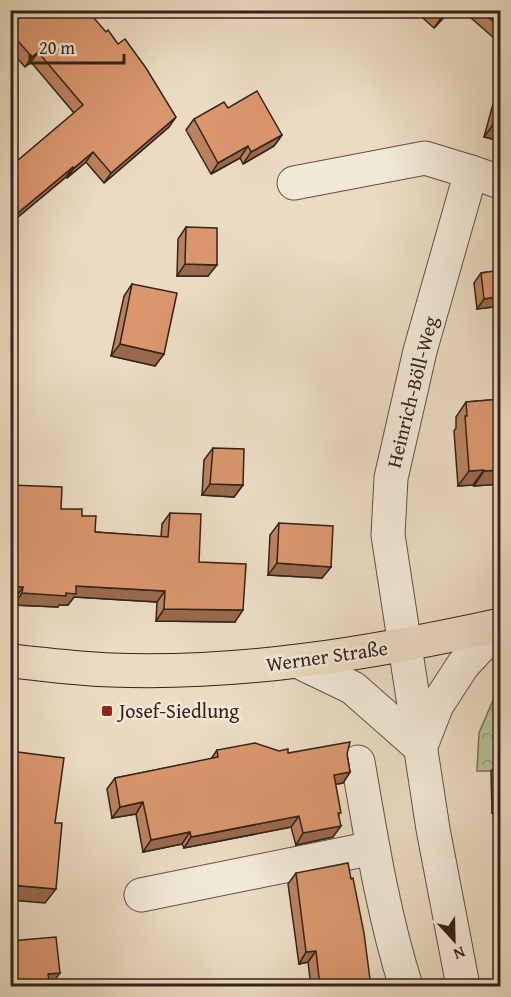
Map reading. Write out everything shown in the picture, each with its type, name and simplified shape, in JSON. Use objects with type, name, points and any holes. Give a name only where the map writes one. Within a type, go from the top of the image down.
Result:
[{"type":"main road","points":[[406,645],[500,625]]},
{"type":"main road","name":"Werner Straße","points":[[10,661],[110,670],[185,670],[299,662],[406,645]]},
{"type":"street","points":[[294,183],[425,158],[486,177]]},
{"type":"street","name":"Heinrich-Böll-Weg","points":[[406,645],[388,535],[391,478],[420,351],[486,177]]},
{"type":"street","points":[[299,662],[353,688],[420,747],[442,697],[463,665],[500,625]]},
{"type":"street","name":"Werner Straße","points":[[406,645],[433,829],[463,987]]},
{"type":"street","points":[[358,762],[373,848],[397,958],[406,987]]},
{"type":"street","points":[[141,895],[373,848]]},
{"type":"green space","points":[[500,689],[500,771],[477,771],[479,733],[497,691]]},
{"type":"building","points":[[10,10],[50,10],[54,15],[59,10],[87,10],[106,32],[108,30],[118,44],[125,39],[176,117],[111,173],[93,152],[19,212],[10,202],[10,167],[83,105],[38,52],[32,57],[10,32]]},
{"type":"building","points":[[433,10],[448,10],[441,18]]},
{"type":"building","points":[[480,10],[501,10],[501,28]]},
{"type":"building","points":[[257,91],[282,135],[251,152],[248,146],[218,163],[194,119],[224,102],[228,108]]},
{"type":"building","points":[[501,95],[501,128],[492,126]]},
{"type":"building","points":[[186,227],[217,228],[217,265],[185,264]]},
{"type":"building","points":[[501,270],[501,296],[484,299],[481,273]]},
{"type":"building","points":[[132,284],[177,293],[164,354],[120,344]]},
{"type":"building","points":[[501,399],[501,470],[469,471],[466,402]]},
{"type":"building","points":[[213,448],[244,449],[243,485],[210,484]]},
{"type":"building","points":[[10,485],[62,487],[61,509],[82,509],[82,516],[96,516],[95,532],[168,537],[170,513],[201,514],[199,562],[246,564],[243,610],[164,609],[165,591],[76,586],[76,594],[66,593],[66,596],[22,593],[23,587],[10,587]]},
{"type":"building","points":[[279,523],[333,526],[331,567],[277,563]]},
{"type":"building","points":[[350,742],[347,754],[350,772],[334,775],[341,826],[303,833],[299,816],[191,837],[190,832],[151,840],[143,802],[120,807],[115,778],[218,757],[217,750],[255,743],[279,751],[288,749],[288,753]]},
{"type":"building","points":[[10,751],[64,758],[55,823],[62,823],[56,889],[10,885]]},
{"type":"building","points":[[496,765],[501,765],[501,807],[496,807]]},
{"type":"building","points":[[348,863],[364,933],[371,987],[320,987],[316,951],[306,952],[296,873]]},
{"type":"building","points":[[56,937],[60,973],[48,974],[50,987],[10,987],[10,941]]},
{"type":"place","name":"Josef-Siedlung","points":[[107,711]]}]
